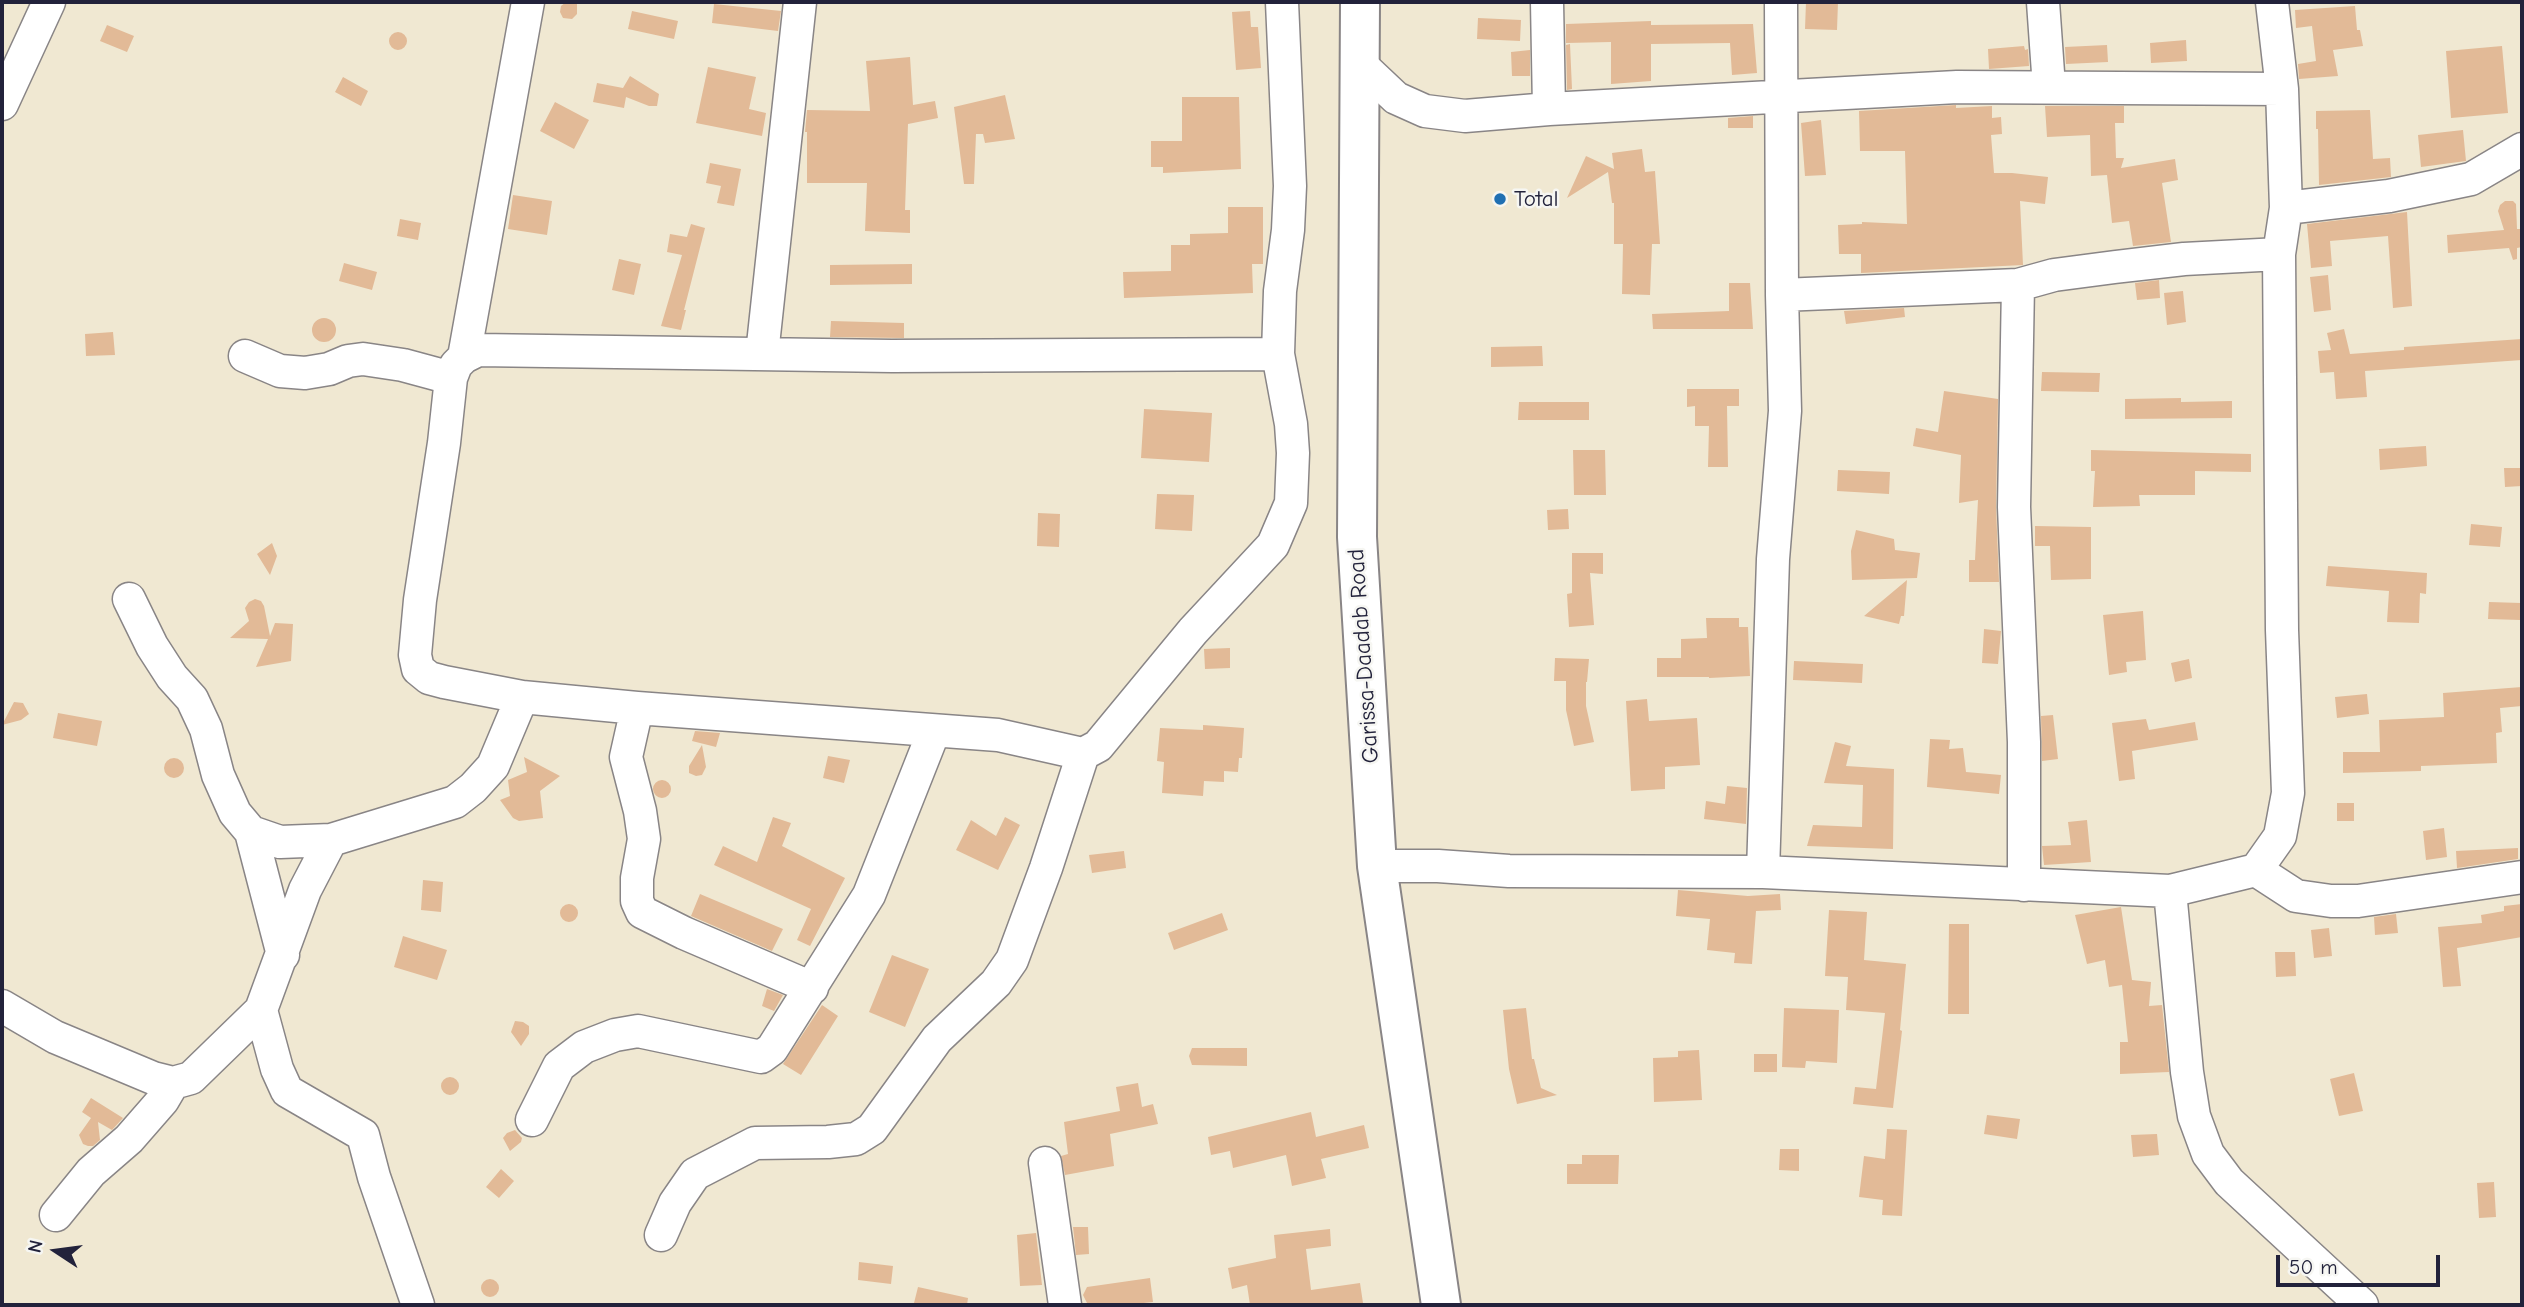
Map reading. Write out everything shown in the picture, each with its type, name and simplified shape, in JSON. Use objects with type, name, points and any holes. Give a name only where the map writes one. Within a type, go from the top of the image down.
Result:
[{"type":"highway","name":"Garissa-Daadab Road","points":[[1360,2],[1357,537],[1377,866],[1441,1305]]},
{"type":"street","points":[[2,104],[49,2]]},
{"type":"street","points":[[528,2],[444,443],[420,600],[415,654],[418,669],[429,678],[522,697],[998,736],[1083,754],[1098,747],[1193,631],[1273,545],[1291,503],[1291,424],[1278,354],[1280,291],[1288,230],[1290,186],[1282,2]]},
{"type":"street","points":[[762,354],[800,2]]},
{"type":"street","points":[[1547,2],[1549,109]]},
{"type":"street","points":[[1763,872],[1773,559],[1785,411],[1781,2]]},
{"type":"street","points":[[2043,2],[2049,87]]},
{"type":"street","points":[[1377,866],[1438,866],[1509,871],[1763,872],[2170,891],[2256,870],[2280,836],[2288,793],[2281,576],[2279,254],[2286,208],[2282,89],[2272,2]]},
{"type":"street","points":[[1360,65],[1396,99],[1425,110],[1465,116],[1782,95],[1957,87],[2282,89]]},
{"type":"street","points":[[2286,208],[2389,196],[2471,179],[2522,149]]},
{"type":"street","points":[[1782,295],[2018,285],[2054,275],[2126,265],[2279,254]]},
{"type":"street","points":[[2018,285],[2014,507],[2024,742],[2024,885]]},
{"type":"street","points":[[245,356],[280,371],[305,373],[363,359],[403,365],[457,368],[478,350],[972,356],[1278,354]]},
{"type":"street","points":[[129,599],[152,646],[172,677],[192,699],[206,729],[218,775],[236,813],[251,832],[283,954]]},
{"type":"street","points":[[251,832],[280,842],[331,840],[455,802],[474,789],[493,766],[522,697]]},
{"type":"street","points":[[637,708],[626,757],[642,825],[643,839],[637,878],[637,901],[642,912],[812,988]]},
{"type":"street","points":[[532,1120],[559,1066],[584,1047],[615,1035],[638,1031],[761,1057],[772,1049],[869,894],[934,731]]},
{"type":"street","points":[[661,1235],[675,1203],[695,1174],[755,1143],[856,1139],[872,1129],[937,1039],[996,983],[1012,960],[1046,868],[1083,754]]},
{"type":"street","points":[[2,1006],[55,1037],[153,1078],[173,1083],[191,1078],[261,1010],[305,890],[331,840]]},
{"type":"street","points":[[2256,870],[2297,896],[2331,901],[2358,901],[2522,877]]},
{"type":"street","points":[[2170,891],[2187,1072],[2194,1116],[2207,1154],[2229,1182],[2362,1305]]},
{"type":"street","points":[[261,1010],[277,1069],[287,1091],[363,1135],[374,1177],[418,1305]]},
{"type":"street","points":[[56,1215],[91,1172],[129,1139],[163,1100],[173,1083]]},
{"type":"street","points":[[1045,1163],[1065,1305]]},
{"type":"building","points":[[566,2],[577,2],[577,14],[572,19],[563,18],[560,12],[561,6]]},
{"type":"building","points":[[1806,2],[1838,2],[1837,30],[1805,29]]},
{"type":"building","points":[[714,4],[781,11],[778,31],[712,23]]},
{"type":"building","points":[[2355,6],[2357,30],[2360,30],[2363,46],[2333,50],[2338,76],[2299,79],[2298,64],[2316,61],[2312,26],[2296,28],[2295,10]]},
{"type":"building","points":[[632,11],[678,21],[674,39],[628,29]]},
{"type":"building","points":[[1250,11],[1251,27],[1258,27],[1261,68],[1236,70],[1232,12]]},
{"type":"building","points":[[1478,18],[1521,20],[1520,41],[1477,39]]},
{"type":"building","points":[[1651,21],[1651,25],[1753,24],[1757,73],[1732,75],[1730,43],[1651,44],[1651,81],[1611,84],[1611,42],[1566,43],[1566,24]]},
{"type":"building","points":[[107,25],[134,36],[127,52],[100,41]]},
{"type":"building","points":[[398,32],[404,35],[407,41],[404,47],[398,50],[392,47],[389,41],[392,35]]},
{"type":"building","points":[[2186,40],[2187,61],[2151,63],[2150,43]]},
{"type":"building","points":[[1570,44],[1572,89],[1567,90],[1566,45]]},
{"type":"building","points":[[2107,45],[2108,62],[2066,64],[2065,47]]},
{"type":"building","points":[[2024,46],[2025,50],[2028,49],[2029,66],[1989,69],[1988,49]]},
{"type":"building","points":[[2502,46],[2508,113],[2451,118],[2446,51]]},
{"type":"building","points":[[1530,50],[1530,76],[1512,76],[1511,52]]},
{"type":"building","points":[[910,57],[913,105],[935,101],[938,118],[908,124],[905,210],[910,210],[910,233],[865,231],[867,183],[807,183],[807,110],[870,111],[866,61]]},
{"type":"building","points":[[708,67],[756,77],[749,109],[766,113],[762,136],[696,123]]},
{"type":"building","points":[[630,76],[659,94],[657,106],[649,106],[626,97],[624,108],[593,102],[597,83],[623,88]]},
{"type":"building","points":[[343,77],[368,91],[361,106],[335,92]]},
{"type":"building","points":[[1005,95],[1015,139],[985,143],[983,134],[976,134],[974,184],[964,184],[954,107]]},
{"type":"building","points":[[1182,97],[1239,97],[1241,169],[1163,173],[1163,167],[1151,167],[1151,141],[1182,141]]},
{"type":"building","points":[[555,102],[589,120],[574,149],[540,131]]},
{"type":"building","points":[[1956,105],[1956,108],[1992,106],[1992,118],[2001,117],[2002,134],[1991,135],[1994,173],[2048,177],[2045,204],[2020,201],[2023,265],[1861,273],[1861,254],[1839,254],[1838,225],[1862,222],[1907,224],[1905,151],[1860,151],[1859,111]]},
{"type":"building","points":[[2045,106],[2124,106],[2124,123],[2115,123],[2116,158],[2124,158],[2121,168],[2175,159],[2178,180],[2162,183],[2171,242],[2133,246],[2129,221],[2112,223],[2107,175],[2091,176],[2090,135],[2047,137]]},
{"type":"building","points":[[2370,110],[2373,159],[2390,158],[2391,177],[2319,185],[2316,111]]},
{"type":"building","points":[[1753,116],[1753,128],[1728,128],[1728,118]]},
{"type":"building","points":[[1821,120],[1826,175],[1805,176],[1801,123]]},
{"type":"building","points":[[2463,130],[2466,161],[2421,167],[2418,135]]},
{"type":"building","points":[[1642,149],[1645,172],[1655,171],[1660,244],[1652,244],[1650,295],[1622,294],[1623,244],[1614,244],[1614,203],[1608,172],[1567,198],[1586,156],[1614,169],[1612,153]]},
{"type":"building","points":[[710,163],[741,169],[734,206],[717,203],[721,186],[706,183]]},
{"type":"building","points":[[513,195],[552,201],[547,235],[508,229]]},
{"type":"building","points":[[2505,201],[2513,201],[2516,204],[2517,229],[2522,229],[2522,247],[2517,248],[2517,259],[2513,260],[2509,248],[2448,253],[2447,235],[2504,230],[2498,211]]},
{"type":"building","points":[[1228,207],[1263,207],[1263,264],[1252,264],[1253,293],[1124,298],[1123,272],[1171,271],[1171,245],[1190,245],[1190,234],[1228,233]]},
{"type":"building","points":[[2407,212],[2412,306],[2393,308],[2388,236],[2330,241],[2332,266],[2311,268],[2307,224]]},
{"type":"building","points":[[400,219],[421,223],[418,240],[397,236]]},
{"type":"building","points":[[691,224],[705,228],[681,330],[661,326],[682,255],[667,252],[670,234],[687,237]]},
{"type":"building","points":[[619,259],[641,264],[634,295],[612,290]]},
{"type":"building","points":[[344,263],[377,272],[372,290],[339,281]]},
{"type":"building","points":[[912,264],[912,284],[830,285],[830,265]]},
{"type":"building","points":[[2328,275],[2331,310],[2314,312],[2310,277]]},
{"type":"building","points":[[2159,280],[2160,298],[2137,300],[2135,283]]},
{"type":"building","points":[[1729,283],[1750,283],[1753,329],[1653,329],[1652,314],[1729,311]]},
{"type":"building","points":[[2183,291],[2186,322],[2167,325],[2164,293]]},
{"type":"building","points":[[1904,308],[1905,317],[1846,324],[1844,311]]},
{"type":"building","points":[[324,318],[332,322],[336,330],[332,338],[324,342],[316,338],[312,330],[316,322]]},
{"type":"building","points":[[831,321],[904,323],[904,338],[830,337]]},
{"type":"building","points":[[2344,329],[2350,354],[2404,350],[2404,347],[2522,339],[2522,360],[2365,371],[2367,397],[2336,399],[2334,372],[2320,373],[2318,351],[2331,350],[2327,333]]},
{"type":"building","points":[[113,332],[115,355],[86,356],[85,334]]},
{"type":"building","points":[[1542,346],[1543,366],[1491,367],[1491,347]]},
{"type":"building","points":[[2042,372],[2100,373],[2099,392],[2041,391]]},
{"type":"building","points":[[1687,389],[1739,389],[1739,406],[1727,406],[1728,467],[1708,467],[1709,426],[1695,426],[1695,406],[1687,407]]},
{"type":"building","points":[[1944,391],[1998,399],[1996,507],[1999,582],[1969,582],[1969,560],[1975,560],[1978,500],[1959,503],[1961,455],[1913,446],[1916,428],[1938,432]]},
{"type":"building","points":[[2181,398],[2181,402],[2232,401],[2232,418],[2125,419],[2125,399]]},
{"type":"building","points":[[1519,402],[1589,402],[1589,420],[1518,420]]},
{"type":"building","points":[[1144,409],[1212,413],[1209,462],[1141,458]]},
{"type":"building","points":[[2426,446],[2427,466],[2380,470],[2379,449]]},
{"type":"building","points":[[1573,450],[1605,450],[1606,495],[1574,495]]},
{"type":"building","points":[[2091,450],[2251,454],[2251,472],[2195,471],[2195,495],[2139,495],[2140,506],[2093,507],[2095,471],[2091,471]]},
{"type":"building","points":[[2504,468],[2522,468],[2522,486],[2505,487]]},
{"type":"building","points":[[1838,470],[1890,472],[1889,494],[1837,491]]},
{"type":"building","points":[[1157,494],[1194,495],[1192,531],[1155,529]]},
{"type":"building","points":[[1568,509],[1569,529],[1548,530],[1547,510]]},
{"type":"building","points":[[1038,513],[1060,514],[1059,547],[1037,546]]},
{"type":"building","points":[[2471,524],[2502,527],[2500,547],[2469,545]]},
{"type":"building","points":[[2035,526],[2091,527],[2091,579],[2051,580],[2050,546],[2035,546]]},
{"type":"building","points":[[1856,530],[1894,539],[1895,550],[1920,553],[1917,578],[1852,580],[1851,551]]},
{"type":"building","points":[[272,543],[277,556],[270,575],[257,554]]},
{"type":"building","points":[[1572,553],[1603,553],[1603,574],[1590,573],[1594,625],[1569,627],[1567,594],[1572,593]]},
{"type":"building","points":[[2328,566],[2427,573],[2426,594],[2420,593],[2419,623],[2387,622],[2389,591],[2326,586]]},
{"type":"building","points":[[1907,580],[1904,616],[1901,616],[1899,624],[1864,616]]},
{"type":"building","points":[[255,599],[261,601],[264,606],[270,636],[275,623],[293,624],[291,661],[256,667],[268,639],[230,638],[249,621],[245,608]]},
{"type":"building","points":[[2489,602],[2521,603],[2520,620],[2488,619]]},
{"type":"building","points":[[2143,611],[2146,660],[2126,662],[2127,672],[2109,675],[2103,615]]},
{"type":"building","points":[[1706,618],[1739,618],[1739,627],[1748,627],[1750,676],[1657,677],[1657,658],[1681,658],[1681,639],[1707,638]]},
{"type":"building","points":[[1984,629],[2001,631],[1998,664],[1982,663]]},
{"type":"building","points":[[1230,648],[1230,668],[1205,669],[1204,649]]},
{"type":"building","points":[[1555,658],[1589,659],[1586,706],[1594,742],[1574,746],[1566,710],[1566,681],[1554,681]]},
{"type":"building","points":[[2189,659],[2192,678],[2175,682],[2171,663]]},
{"type":"building","points":[[1794,661],[1863,664],[1862,683],[1793,680]]},
{"type":"building","points":[[2522,687],[2522,706],[2500,708],[2502,732],[2496,733],[2497,763],[2421,766],[2421,771],[2343,773],[2343,752],[2380,752],[2379,720],[2444,717],[2443,693]]},
{"type":"building","points":[[2367,694],[2369,714],[2337,718],[2335,697]]},
{"type":"building","points":[[1647,699],[1649,721],[1697,718],[1700,765],[1665,767],[1665,789],[1631,791],[1626,701]]},
{"type":"building","points":[[14,702],[23,703],[29,714],[21,720],[2,725]]},
{"type":"building","points":[[58,713],[102,721],[97,746],[53,738]]},
{"type":"building","points":[[2053,715],[2058,759],[2042,761],[2041,716]]},
{"type":"building","points":[[2146,719],[2149,730],[2195,722],[2198,740],[2132,751],[2135,779],[2119,781],[2112,723]]},
{"type":"building","points":[[1203,725],[1244,728],[1238,772],[1224,771],[1224,782],[1204,781],[1203,796],[1162,793],[1164,762],[1157,761],[1160,728],[1203,730]]},
{"type":"building","points":[[695,731],[720,733],[716,747],[692,741]]},
{"type":"building","points":[[1930,739],[1950,740],[1949,749],[1963,748],[1966,772],[2001,775],[1999,794],[1927,787]]},
{"type":"building","points":[[1835,742],[1851,746],[1846,766],[1894,769],[1893,849],[1807,846],[1813,825],[1862,827],[1863,785],[1824,783]]},
{"type":"building","points":[[702,745],[706,767],[702,775],[696,776],[689,773],[689,766]]},
{"type":"building","points":[[828,756],[850,760],[844,783],[823,778]]},
{"type":"building","points":[[524,757],[560,776],[540,791],[543,818],[519,821],[513,818],[500,800],[510,796],[508,780],[527,772]]},
{"type":"building","points":[[174,758],[181,761],[184,768],[181,775],[174,778],[167,775],[164,768],[167,761]]},
{"type":"building","points":[[662,780],[668,783],[671,789],[668,795],[662,798],[656,795],[653,789],[656,783]]},
{"type":"building","points":[[1727,786],[1747,788],[1746,824],[1704,819],[1706,801],[1725,804]]},
{"type":"building","points":[[2337,803],[2354,803],[2354,821],[2337,821]]},
{"type":"building","points":[[773,817],[791,823],[782,846],[845,878],[810,946],[797,940],[811,909],[714,865],[723,846],[757,862]]},
{"type":"building","points":[[1005,817],[1020,825],[998,870],[956,850],[971,820],[996,836]]},
{"type":"building","points":[[2087,820],[2091,862],[2044,865],[2042,846],[2071,845],[2068,822]]},
{"type":"building","points":[[2444,828],[2447,857],[2426,860],[2423,831]]},
{"type":"building","points":[[2518,848],[2518,859],[2457,868],[2456,851]]},
{"type":"building","points":[[1124,851],[1126,868],[1092,873],[1089,855]]},
{"type":"building","points":[[423,880],[443,882],[441,912],[421,910]]},
{"type":"building","points":[[1678,890],[1748,896],[1780,894],[1781,910],[1756,911],[1752,964],[1734,963],[1735,953],[1707,950],[1710,919],[1676,916]]},
{"type":"building","points":[[700,894],[783,929],[772,951],[691,916]]},
{"type":"building","points":[[569,904],[575,907],[578,913],[575,919],[569,922],[563,919],[560,913],[563,907]]},
{"type":"building","points":[[2522,904],[2522,937],[2457,948],[2461,986],[2443,987],[2438,927],[2482,923],[2481,915],[2504,911],[2504,906]]},
{"type":"building","points":[[2121,907],[2132,980],[2151,982],[2149,1006],[2162,1005],[2169,1072],[2120,1074],[2120,1042],[2128,1042],[2122,985],[2109,987],[2105,960],[2087,964],[2075,915]]},
{"type":"building","points":[[1829,910],[1867,912],[1864,960],[1906,964],[1893,1108],[1853,1104],[1855,1087],[1876,1089],[1885,1013],[1846,1010],[1848,977],[1825,976]]},
{"type":"building","points":[[1222,913],[1228,930],[1174,950],[1168,933]]},
{"type":"building","points":[[2396,914],[2398,933],[2375,935],[2374,917]]},
{"type":"building","points":[[1949,924],[1969,924],[1969,1014],[1948,1014]]},
{"type":"building","points":[[2329,928],[2332,956],[2314,958],[2311,930]]},
{"type":"building","points":[[403,936],[447,950],[437,980],[394,967]]},
{"type":"building","points":[[2275,952],[2295,952],[2296,976],[2276,977]]},
{"type":"building","points":[[892,955],[929,969],[905,1027],[869,1012]]},
{"type":"building","points":[[767,989],[783,995],[774,1011],[762,1006]]},
{"type":"building","points":[[822,1005],[838,1016],[801,1075],[783,1064]]},
{"type":"building","points":[[1526,1008],[1532,1059],[1541,1088],[1557,1095],[1517,1104],[1509,1069],[1503,1010]]},
{"type":"building","points":[[1784,1008],[1839,1010],[1837,1063],[1806,1061],[1805,1068],[1782,1067]]},
{"type":"building","points":[[515,1021],[529,1026],[529,1034],[521,1046],[511,1032]]},
{"type":"building","points":[[1192,1048],[1247,1048],[1247,1066],[1192,1065],[1189,1056]]},
{"type":"building","points":[[1699,1050],[1702,1100],[1654,1102],[1653,1058],[1678,1057],[1678,1051]]},
{"type":"building","points":[[1754,1054],[1777,1054],[1777,1072],[1754,1072]]},
{"type":"building","points":[[2354,1073],[2363,1111],[2339,1116],[2330,1079]]},
{"type":"building","points":[[450,1077],[456,1080],[459,1086],[456,1092],[450,1095],[444,1092],[441,1086],[444,1080]]},
{"type":"building","points":[[1138,1083],[1142,1107],[1153,1104],[1158,1124],[1110,1134],[1114,1166],[1065,1175],[1061,1156],[1068,1154],[1064,1122],[1120,1111],[1116,1087]]},
{"type":"building","points":[[91,1098],[123,1118],[112,1130],[98,1122],[100,1140],[93,1146],[88,1146],[83,1144],[79,1135],[91,1118],[82,1112]]},
{"type":"building","points":[[1311,1112],[1316,1137],[1364,1125],[1369,1148],[1321,1159],[1326,1178],[1292,1186],[1286,1155],[1233,1168],[1230,1151],[1211,1155],[1208,1137]]},
{"type":"building","points":[[1987,1115],[2020,1119],[2017,1139],[1984,1134]]},
{"type":"building","points":[[1887,1129],[1907,1130],[1902,1216],[1882,1215],[1883,1200],[1859,1197],[1864,1156],[1885,1159]]},
{"type":"building","points":[[515,1130],[522,1138],[510,1151],[503,1138]]},
{"type":"building","points":[[2157,1134],[2159,1155],[2133,1157],[2131,1135]]},
{"type":"building","points":[[1780,1149],[1799,1149],[1799,1171],[1779,1170]]},
{"type":"building","points":[[1582,1155],[1619,1155],[1618,1184],[1567,1184],[1567,1164],[1582,1164]]},
{"type":"building","points":[[501,1169],[514,1181],[499,1198],[486,1187]]},
{"type":"building","points":[[2494,1182],[2496,1217],[2479,1218],[2477,1183]]},
{"type":"building","points":[[1073,1227],[1088,1227],[1089,1254],[1076,1255]]},
{"type":"building","points":[[1330,1229],[1331,1246],[1306,1249],[1311,1290],[1360,1283],[1363,1303],[1250,1305],[1247,1285],[1232,1289],[1228,1268],[1276,1258],[1274,1235]]},
{"type":"building","points":[[1036,1233],[1042,1285],[1020,1286],[1017,1235]]},
{"type":"building","points":[[859,1262],[893,1266],[891,1284],[858,1280]]},
{"type":"building","points":[[1150,1278],[1153,1302],[1088,1305],[1083,1295],[1087,1287]]},
{"type":"building","points":[[490,1279],[496,1282],[499,1288],[496,1294],[490,1297],[484,1294],[481,1288],[484,1282]]},
{"type":"building","points":[[918,1287],[968,1298],[967,1305],[914,1303]]},
{"type":"place","name":"Total","points":[[1500,199]]}]
